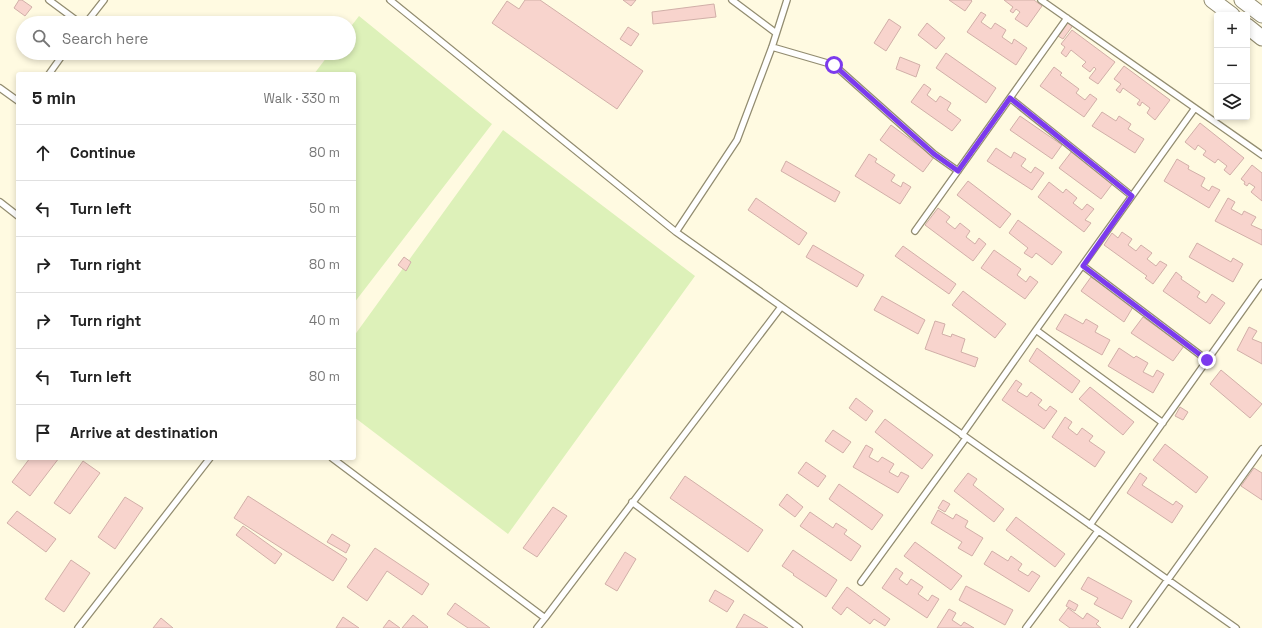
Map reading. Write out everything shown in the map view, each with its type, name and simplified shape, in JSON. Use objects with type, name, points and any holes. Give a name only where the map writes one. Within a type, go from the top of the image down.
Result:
[{"type":"main road","points":[[1212,0],[1228,12]]},
{"type":"main road","points":[[1242,0],[1262,15]]},
{"type":"main road","points":[[1250,28],[1262,38]]},
{"type":"lane","points":[[49,0],[71,16]]},
{"type":"lane","points":[[91,16],[104,0]]},
{"type":"lane","points":[[390,0],[676,232],[1236,628]]},
{"type":"lane","points":[[732,0],[776,33]]},
{"type":"lane","points":[[676,232],[737,140],[772,47],[787,0]]},
{"type":"lane","points":[[1041,0],[1262,155]]},
{"type":"lane","points":[[915,231],[1067,18]]},
{"type":"lane","points":[[772,47],[834,65],[934,154],[958,171]]},
{"type":"lane","points":[[50,72],[59,60]]},
{"type":"lane","points":[[0,88],[16,100]]},
{"type":"lane","points":[[1010,98],[1132,196]]},
{"type":"lane","points":[[862,582],[1036,330],[1194,108]]},
{"type":"lane","points":[[0,202],[16,214]]},
{"type":"lane","points":[[1083,266],[1207,360]]},
{"type":"lane","points":[[1090,525],[1262,283]]},
{"type":"lane","points":[[537,628],[781,307]]},
{"type":"lane","points":[[1036,330],[1163,423]]},
{"type":"lane","points":[[1133,628],[1262,449]]},
{"type":"lane","points":[[78,628],[208,460]]},
{"type":"lane","points":[[335,460],[545,618]]},
{"type":"lane","points":[[632,502],[799,628]]},
{"type":"lane","points":[[1026,628],[1098,531]]},
{"type":"green space","points":[[359,16],[492,124],[356,300],[356,72],[316,72],[325,60],[356,60],[356,20]]},
{"type":"green space","points":[[503,130],[695,276],[508,534],[356,419],[356,333]]},
{"type":"building","points":[[19,0],[22,0],[32,7],[25,16],[14,8]]},
{"type":"building","points":[[525,0],[540,0],[643,71],[617,109],[492,23],[507,1],[519,9]]},
{"type":"building","points":[[623,0],[636,0],[631,6]]},
{"type":"building","points":[[949,0],[971,0],[972,1],[965,11]]},
{"type":"building","points":[[1004,0],[1034,0],[1042,6],[1027,27],[1015,19],[1020,12],[1016,9],[1013,13],[1010,11],[1013,7]]},
{"type":"building","points":[[714,4],[716,17],[653,24],[652,12]]},
{"type":"building","points":[[981,12],[986,15],[981,22],[991,29],[995,23],[1006,30],[1002,37],[1012,44],[1014,39],[1027,48],[1016,65],[967,32]]},
{"type":"building","points":[[889,19],[901,27],[886,51],[874,43]]},
{"type":"building","points":[[1069,20],[1074,24],[1063,39],[1058,36]]},
{"type":"building","points":[[927,23],[945,38],[936,49],[918,35]]},
{"type":"building","points":[[628,27],[639,34],[631,46],[620,39]]},
{"type":"building","points":[[1072,30],[1115,62],[1098,84],[1089,78],[1096,69],[1094,67],[1090,72],[1082,66],[1086,62],[1071,50],[1066,57],[1061,53],[1065,47],[1061,44]]},
{"type":"building","points":[[946,53],[996,88],[986,103],[936,68]]},
{"type":"building","points":[[900,57],[920,65],[916,77],[896,69]]},
{"type":"building","points":[[1124,66],[1170,100],[1155,120],[1147,113],[1150,108],[1142,102],[1140,106],[1137,104],[1140,100],[1123,88],[1120,93],[1116,90],[1121,84],[1114,79]]},
{"type":"building","points":[[1054,67],[1062,73],[1060,75],[1079,89],[1076,93],[1085,100],[1090,94],[1097,99],[1084,117],[1040,86]]},
{"type":"building","points":[[924,84],[931,89],[927,95],[936,102],[940,96],[951,103],[947,110],[961,120],[952,131],[911,102]]},
{"type":"building","points":[[1102,112],[1116,121],[1119,116],[1131,124],[1128,129],[1144,139],[1135,153],[1092,126]]},
{"type":"building","points":[[1020,116],[1062,145],[1052,159],[1010,130]]},
{"type":"building","points":[[1200,123],[1244,158],[1230,175],[1224,170],[1227,166],[1218,159],[1215,163],[1203,155],[1206,151],[1198,145],[1195,150],[1185,142]]},
{"type":"building","points":[[891,125],[934,157],[923,172],[880,140]]},
{"type":"building","points":[[996,148],[1011,158],[1014,152],[1026,159],[1021,166],[1031,173],[1035,167],[1044,173],[1032,190],[987,161]]},
{"type":"building","points":[[1072,151],[1113,183],[1101,199],[1059,168]]},
{"type":"building","points":[[869,154],[877,159],[875,162],[895,175],[891,181],[901,187],[903,182],[911,187],[900,204],[855,176]]},
{"type":"building","points":[[1177,159],[1189,166],[1188,169],[1205,178],[1201,186],[1209,191],[1212,186],[1220,190],[1209,208],[1164,181]]},
{"type":"building","points":[[786,161],[840,192],[835,202],[781,171]]},
{"type":"building","points":[[1252,165],[1262,173],[1262,201],[1251,192],[1255,187],[1249,183],[1247,186],[1241,179]]},
{"type":"building","points":[[968,181],[1011,214],[1000,228],[957,195]]},
{"type":"building","points":[[1049,182],[1063,193],[1066,189],[1077,198],[1073,203],[1082,210],[1087,204],[1094,209],[1085,220],[1091,223],[1084,232],[1038,197]]},
{"type":"building","points":[[756,198],[807,233],[799,245],[748,210]]},
{"type":"building","points":[[1228,198],[1235,202],[1231,209],[1242,215],[1244,211],[1256,217],[1251,225],[1262,230],[1262,245],[1215,221]]},
{"type":"building","points":[[938,208],[950,217],[946,222],[955,229],[960,223],[970,231],[966,237],[975,244],[979,238],[986,244],[973,261],[925,225]]},
{"type":"building","points":[[1018,220],[1062,252],[1052,265],[1036,253],[1032,258],[1024,253],[1028,248],[1009,233]]},
{"type":"building","points":[[1122,232],[1132,239],[1128,245],[1136,251],[1141,245],[1152,253],[1147,259],[1156,266],[1160,261],[1167,265],[1153,284],[1145,278],[1147,276],[1104,245],[1112,233],[1118,238]]},
{"type":"building","points":[[1197,243],[1231,262],[1233,258],[1243,264],[1233,282],[1189,257]]},
{"type":"building","points":[[813,245],[864,275],[857,287],[806,257]]},
{"type":"building","points":[[903,246],[956,284],[949,294],[895,256]]},
{"type":"building","points":[[994,250],[1021,269],[1017,275],[1026,282],[1030,276],[1038,282],[1025,299],[981,268]]},
{"type":"building","points":[[404,257],[411,262],[406,271],[398,265]]},
{"type":"building","points":[[1176,272],[1182,277],[1181,279],[1200,292],[1197,297],[1206,303],[1212,294],[1225,303],[1210,324],[1163,291]]},
{"type":"building","points":[[1091,277],[1133,307],[1124,322],[1081,291]]},
{"type":"building","points":[[963,291],[1006,324],[995,338],[952,305]]},
{"type":"building","points":[[882,296],[925,320],[918,334],[874,310]]},
{"type":"building","points":[[1065,314],[1083,324],[1086,319],[1098,326],[1095,332],[1110,340],[1102,355],[1056,329]]},
{"type":"building","points":[[1143,317],[1184,346],[1173,361],[1131,333]]},
{"type":"building","points":[[935,321],[945,324],[942,334],[951,337],[952,334],[965,339],[961,352],[978,358],[975,367],[925,349]]},
{"type":"building","points":[[1249,327],[1257,331],[1252,339],[1262,343],[1262,364],[1237,350]]},
{"type":"building","points":[[1037,348],[1080,381],[1072,393],[1029,361]]},
{"type":"building","points":[[1119,348],[1134,358],[1136,356],[1148,363],[1143,372],[1153,377],[1157,370],[1164,374],[1153,393],[1108,366]]},
{"type":"building","points":[[1221,370],[1262,404],[1250,418],[1210,384]]},
{"type":"building","points":[[1016,380],[1022,384],[1017,391],[1027,397],[1031,392],[1042,400],[1038,405],[1046,411],[1050,406],[1057,411],[1044,429],[1002,400]]},
{"type":"building","points":[[1090,387],[1134,422],[1123,435],[1079,399]]},
{"type":"building","points":[[856,398],[873,411],[866,421],[849,408]]},
{"type":"building","points":[[1180,407],[1188,412],[1183,420],[1175,416]]},
{"type":"building","points":[[1065,417],[1072,422],[1068,428],[1077,435],[1082,428],[1093,436],[1089,441],[1105,452],[1095,467],[1052,437]]},
{"type":"building","points":[[885,419],[933,455],[922,469],[875,432]]},
{"type":"building","points":[[833,430],[851,442],[843,453],[825,441]]},
{"type":"building","points":[[1165,444],[1208,477],[1196,493],[1153,460]]},
{"type":"building","points":[[866,445],[873,449],[869,457],[878,462],[882,457],[894,464],[889,472],[898,477],[901,472],[909,476],[898,493],[853,467]]},
{"type":"building","points":[[28,460],[57,460],[30,496],[12,482]]},
{"type":"building","points":[[83,461],[100,473],[70,514],[54,503]]},
{"type":"building","points":[[806,462],[826,476],[818,487],[798,473]]},
{"type":"building","points":[[1254,468],[1262,473],[1262,500],[1241,486]]},
{"type":"building","points":[[968,473],[977,479],[973,485],[1004,509],[994,522],[954,491]]},
{"type":"building","points":[[1140,473],[1147,478],[1142,485],[1173,505],[1176,501],[1183,506],[1172,523],[1127,493]]},
{"type":"building","points":[[685,476],[763,530],[748,552],[670,498]]},
{"type":"building","points":[[839,484],[883,515],[872,530],[829,499]]},
{"type":"building","points":[[787,494],[803,507],[795,517],[779,505]]},
{"type":"building","points":[[248,496],[347,559],[333,581],[234,518]]},
{"type":"building","points":[[125,497],[143,508],[115,549],[98,537]]},
{"type":"building","points":[[943,500],[950,504],[945,512],[938,508]]},
{"type":"building","points":[[553,507],[567,516],[537,557],[523,548]]},
{"type":"building","points":[[938,510],[953,519],[956,514],[968,521],[965,527],[983,538],[972,556],[958,548],[962,542],[931,523]]},
{"type":"building","points":[[17,511],[56,539],[46,552],[7,523]]},
{"type":"building","points":[[810,512],[833,528],[836,523],[847,530],[844,534],[861,546],[851,561],[800,526]]},
{"type":"building","points":[[1016,517],[1065,554],[1055,567],[1006,530]]},
{"type":"building","points":[[243,526],[282,554],[275,564],[236,535]]},
{"type":"building","points":[[332,534],[350,545],[346,553],[327,542]]},
{"type":"building","points":[[915,542],[962,576],[951,590],[904,556]]},
{"type":"building","points":[[375,548],[429,584],[422,595],[387,571],[367,601],[347,587]]},
{"type":"building","points":[[793,550],[837,580],[826,597],[782,566]]},
{"type":"building","points":[[992,551],[1008,561],[1011,556],[1022,564],[1018,570],[1028,576],[1032,571],[1040,576],[1029,592],[984,564]]},
{"type":"building","points":[[625,552],[636,559],[617,591],[605,584]]},
{"type":"building","points":[[71,560],[90,573],[64,612],[45,599]]},
{"type":"building","points":[[896,568],[903,573],[899,579],[907,585],[911,579],[923,587],[918,594],[928,601],[932,595],[939,599],[927,618],[882,588]]},
{"type":"building","points":[[1088,577],[1132,601],[1122,619],[1094,604],[1098,598],[1081,589]]},
{"type":"building","points":[[966,586],[1013,610],[1005,625],[959,600]]},
{"type":"building","points":[[847,587],[890,619],[885,626],[874,619],[870,624],[847,607],[841,615],[832,608]]},
{"type":"building","points":[[715,590],[734,601],[727,612],[709,601]]},
{"type":"building","points":[[1069,600],[1078,605],[1075,611],[1066,606]]},
{"type":"building","points":[[455,603],[490,628],[468,628],[447,614]]},
{"type":"building","points":[[1068,608],[1083,619],[1087,613],[1099,621],[1096,624],[1101,628],[1070,628],[1059,620]]},
{"type":"building","points":[[949,609],[956,613],[952,620],[961,626],[964,622],[974,628],[937,628]]},
{"type":"building","points":[[744,614],[768,628],[736,628]]},
{"type":"building","points":[[413,615],[428,627],[402,628]]},
{"type":"building","points":[[343,617],[359,628],[336,628]]},
{"type":"building","points":[[161,618],[173,628],[153,628]]},
{"type":"building","points":[[389,620],[400,628],[383,628]]},
{"type":"route","points":[[834,65],[934,154],[958,171],[1010,98],[1132,196],[1083,266],[1207,360]]}]
